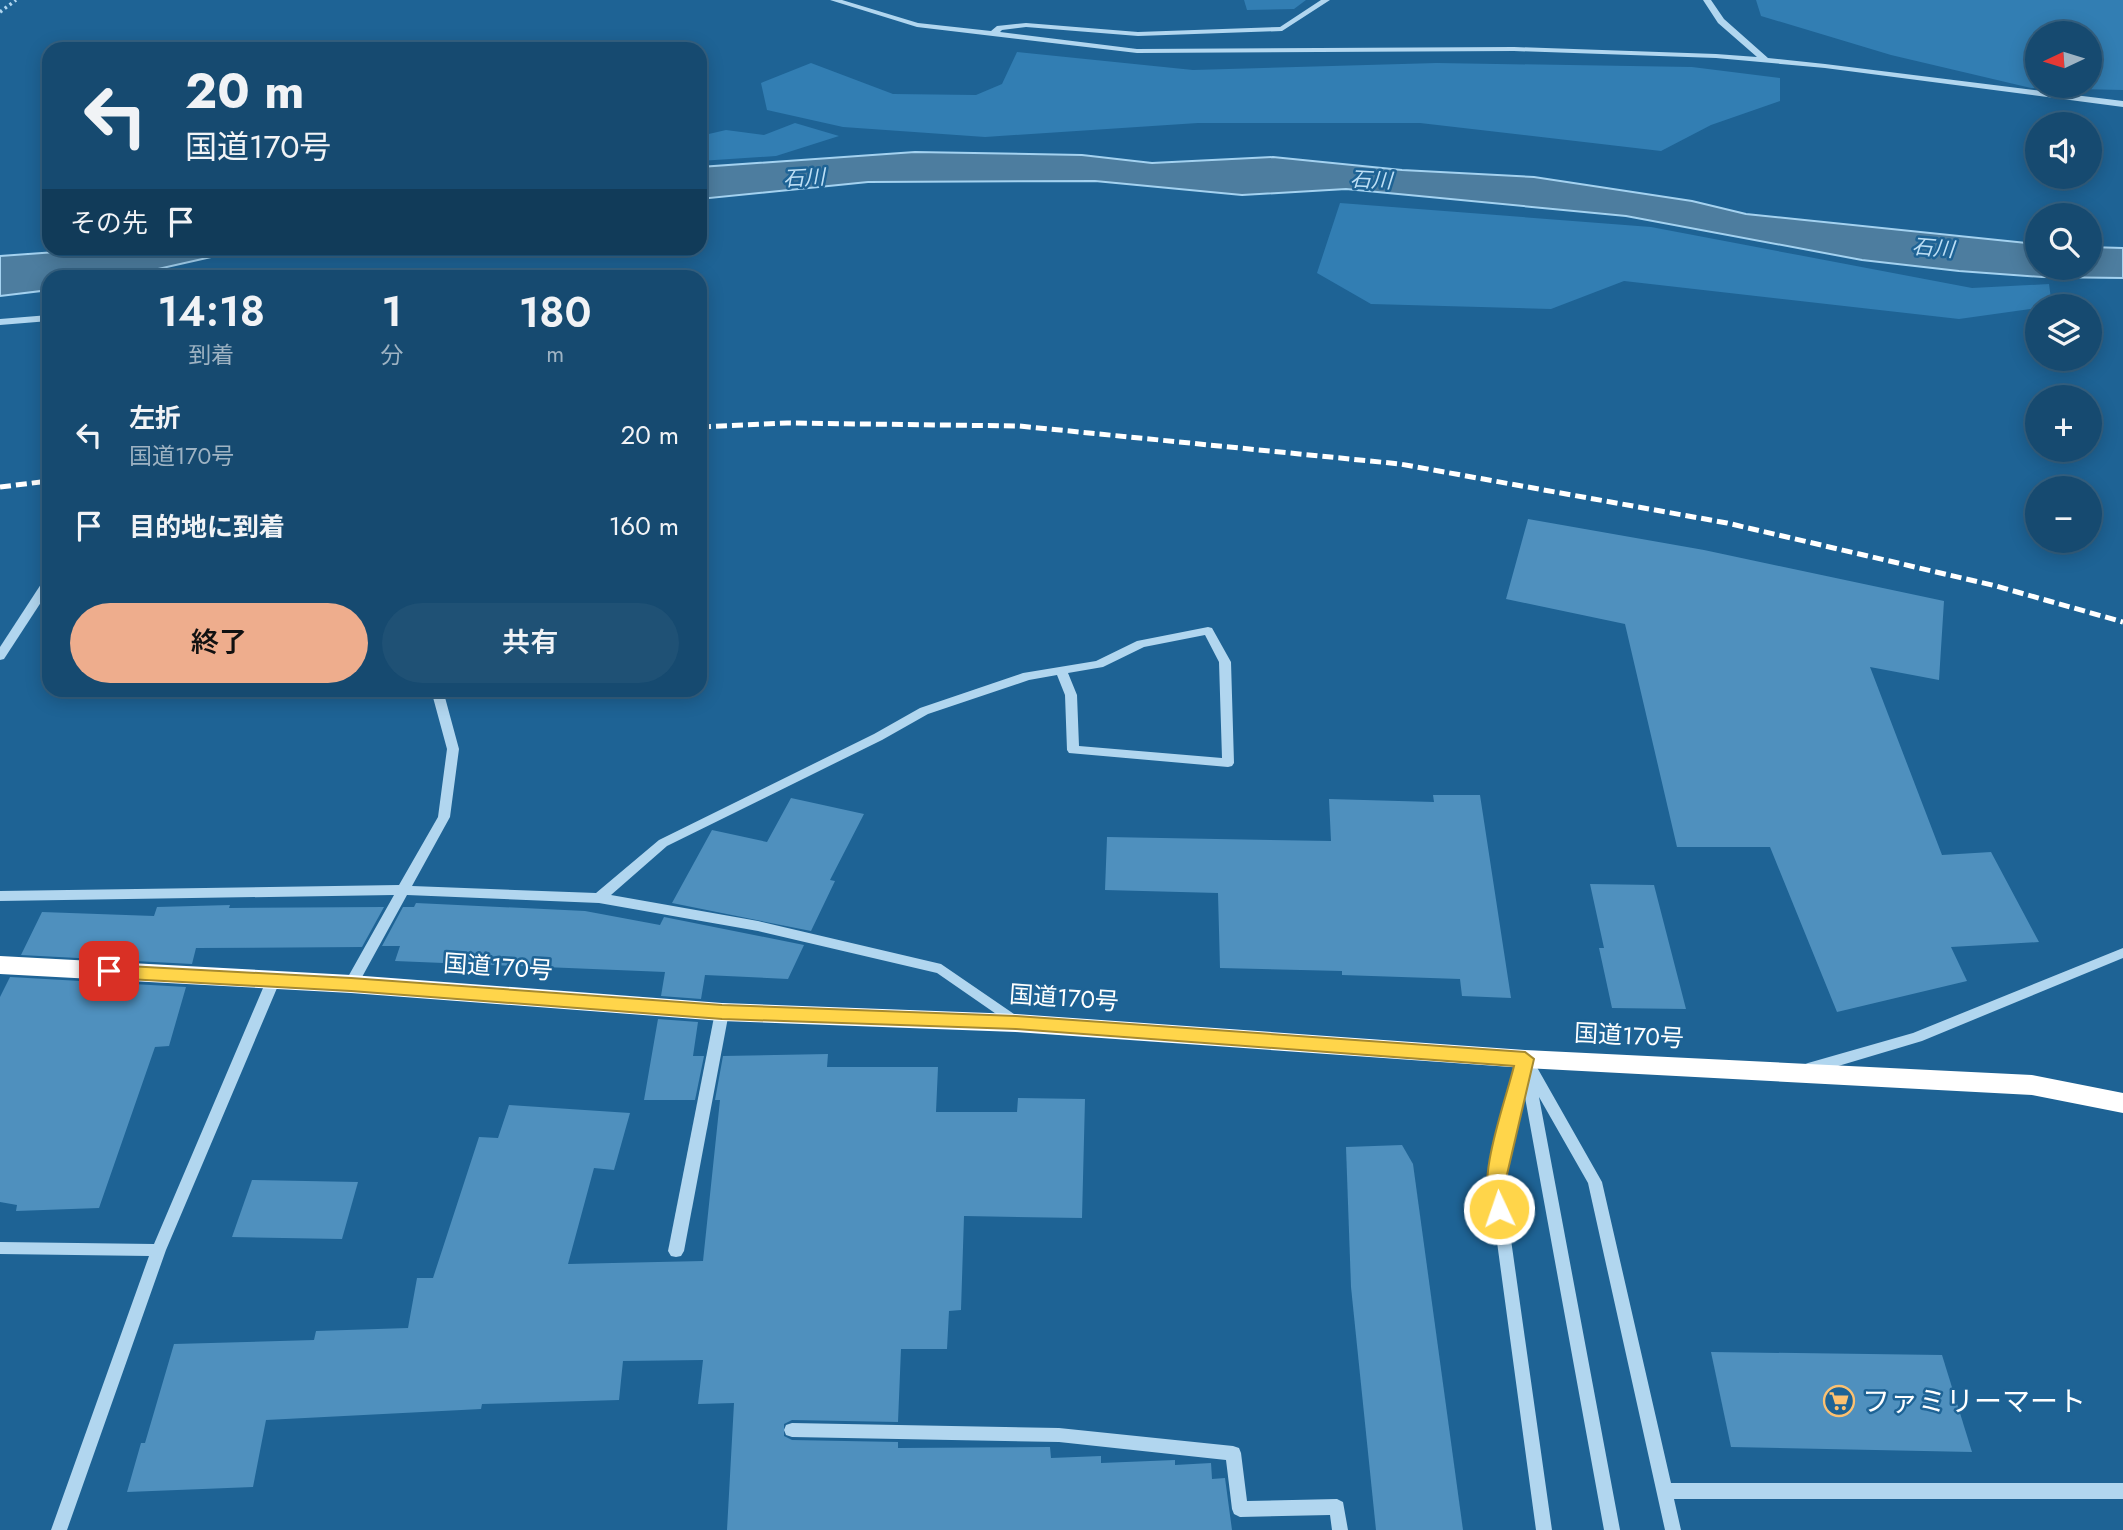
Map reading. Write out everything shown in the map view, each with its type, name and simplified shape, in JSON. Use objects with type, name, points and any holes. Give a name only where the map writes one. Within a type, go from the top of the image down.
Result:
[{"type":"highway","name":"国道170号","points":[[0,965],[351,985],[722,1012],[1016,1023],[1525,1059],[2032,1085],[2123,1104]]},
{"type":"street","points":[[834,0],[917,25],[1137,51],[1514,49],[1765,60],[2123,104]]},
{"type":"street","points":[[992,35],[1000,28],[1026,24],[1138,34],[1282,29],[1326,0]]},
{"type":"street","points":[[1707,0],[1721,20],[1765,60]]},
{"type":"street","points":[[0,322],[42,319]]},
{"type":"street","points":[[0,656],[42,592]]},
{"type":"street","points":[[599,898],[663,843],[878,737],[924,711],[1027,676],[1099,664],[1141,644],[1208,631],[1225,662],[1228,763],[1073,750],[1071,695],[1062,671]]},
{"type":"street","points":[[351,985],[444,817],[453,749],[439,697]]},
{"type":"street","points":[[0,897],[404,890],[599,898],[758,926],[941,970],[1016,1023]]},
{"type":"street","points":[[1798,1072],[1917,1037],[2123,953]]},
{"type":"street","points":[[59,1530],[159,1250],[273,981]]},
{"type":"street","points":[[676,1251],[722,1012]]},
{"type":"street","points":[[1525,1059],[1612,1530]]},
{"type":"street","points":[[1525,1059],[1595,1182],[1673,1530]]},
{"type":"street","points":[[1525,1059],[1496,1183],[1544,1530]]},
{"type":"street","points":[[0,1248],[159,1250]]},
{"type":"street","points":[[792,1430],[1059,1435],[1233,1453],[1240,1509],[1337,1507],[1340,1530]]},
{"type":"street","points":[[1664,1491],[2123,1491]]},
{"type":"path","points":[[0,12],[16,0]]},
{"type":"shaded area","points":[[1244,0],[1306,0],[1294,9],[1247,10]]},
{"type":"shaded area","points":[[1756,0],[2123,0],[2123,90],[2102,90],[2102,21],[2025,21],[2025,87],[1891,55],[1761,16]]},
{"type":"shaded area","points":[[1017,52],[1193,70],[1437,63],[1692,67],[1780,78],[1780,101],[1711,125],[1661,151],[1420,123],[1198,123],[985,137],[843,127],[767,110],[761,83],[811,63],[893,94],[976,95],[1002,84]]},
{"type":"shaded area","points":[[795,123],[839,136],[776,156],[707,161],[707,134],[726,130],[764,135]]},
{"type":"shaded area","points":[[1340,203],[1651,227],[1972,288],[2049,284],[2050,294],[2025,294],[2025,310],[1959,319],[1624,281],[1551,309],[1371,304],[1317,273]]},
{"type":"water","name":"石川","points":[[915,152],[1082,155],[1152,163],[1273,157],[1402,170],[1534,177],[1692,201],[1746,214],[2025,243],[2025,276],[1862,260],[1626,216],[1346,189],[1242,195],[1095,181],[868,182],[707,198],[707,167]]},
{"type":"water","points":[[2102,247],[2123,248],[2123,278],[2102,278]]},
{"type":"water","points":[[42,253],[42,256],[216,256],[154,270],[42,270],[42,291],[0,296],[0,256]]},
{"type":"building","points":[[1528,519],[1704,550],[1944,601],[1939,680],[1870,667],[1942,855],[1991,852],[2039,942],[1951,947],[1967,981],[1837,1012],[1770,847],[1677,847],[1625,624],[1506,599]]},
{"type":"building","points":[[1433,795],[1480,795],[1511,998],[1462,996],[1460,979],[1342,975],[1342,971],[1220,968],[1218,893],[1105,890],[1107,837],[1331,841],[1329,799],[1434,802]]},
{"type":"building","points":[[791,798],[864,814],[830,880],[835,881],[811,931],[672,903],[712,830],[767,842]]},
{"type":"building","points":[[1590,884],[1654,885],[1686,1009],[1612,1008],[1599,948],[1604,948]]},
{"type":"building","points":[[416,903],[585,911],[660,925],[664,917],[804,945],[788,979],[705,975],[701,999],[661,996],[665,972],[395,961],[400,946],[382,946],[403,907],[414,907]]},
{"type":"building","points":[[230,905],[229,908],[384,907],[362,947],[196,948],[192,964],[21,955],[42,912],[154,916],[157,907]]},
{"type":"building","points":[[10,977],[186,987],[169,1046],[155,1047],[99,1208],[16,1211],[17,1205],[0,1202],[0,997]]},
{"type":"building","points":[[658,1019],[698,1022],[693,1056],[704,1056],[695,1100],[644,1100]]},
{"type":"building","points":[[828,1054],[827,1067],[938,1067],[936,1112],[1017,1112],[1018,1098],[1085,1099],[1082,1218],[964,1216],[961,1310],[949,1311],[947,1349],[901,1349],[898,1422],[792,1420],[784,1424],[784,1436],[792,1440],[898,1442],[898,1448],[1050,1447],[1051,1458],[1101,1456],[1101,1463],[1175,1460],[1175,1465],[1211,1463],[1212,1479],[1225,1478],[1232,1530],[727,1530],[734,1403],[698,1404],[703,1360],[623,1361],[619,1400],[482,1404],[481,1409],[266,1420],[253,1487],[127,1492],[141,1443],[145,1443],[174,1344],[314,1340],[316,1331],[408,1328],[417,1278],[433,1278],[479,1137],[498,1138],[509,1105],[630,1113],[614,1170],[594,1168],[568,1264],[703,1261],[720,1100],[715,1100],[723,1056]]},
{"type":"building","points":[[1402,1145],[1413,1164],[1463,1530],[1376,1530],[1351,1287],[1346,1147]]},
{"type":"building","points":[[252,1180],[358,1182],[342,1239],[232,1237]]},
{"type":"building","name":"ファミリーマート","points":[[1711,1352],[1942,1355],[1972,1452],[1731,1447]]},
{"type":"railway","points":[[707,427],[787,423],[1019,426],[1400,464],[1727,523],[1996,586],[2123,622]]},
{"type":"railway","points":[[0,487],[42,482]]},
{"type":"place","name":"ファミリーマート","points":[[1839,1401]]},
{"type":"route","points":[[109,971],[351,985],[722,1012],[1016,1023],[1525,1059],[1496,1183],[1499,1209]]}]
